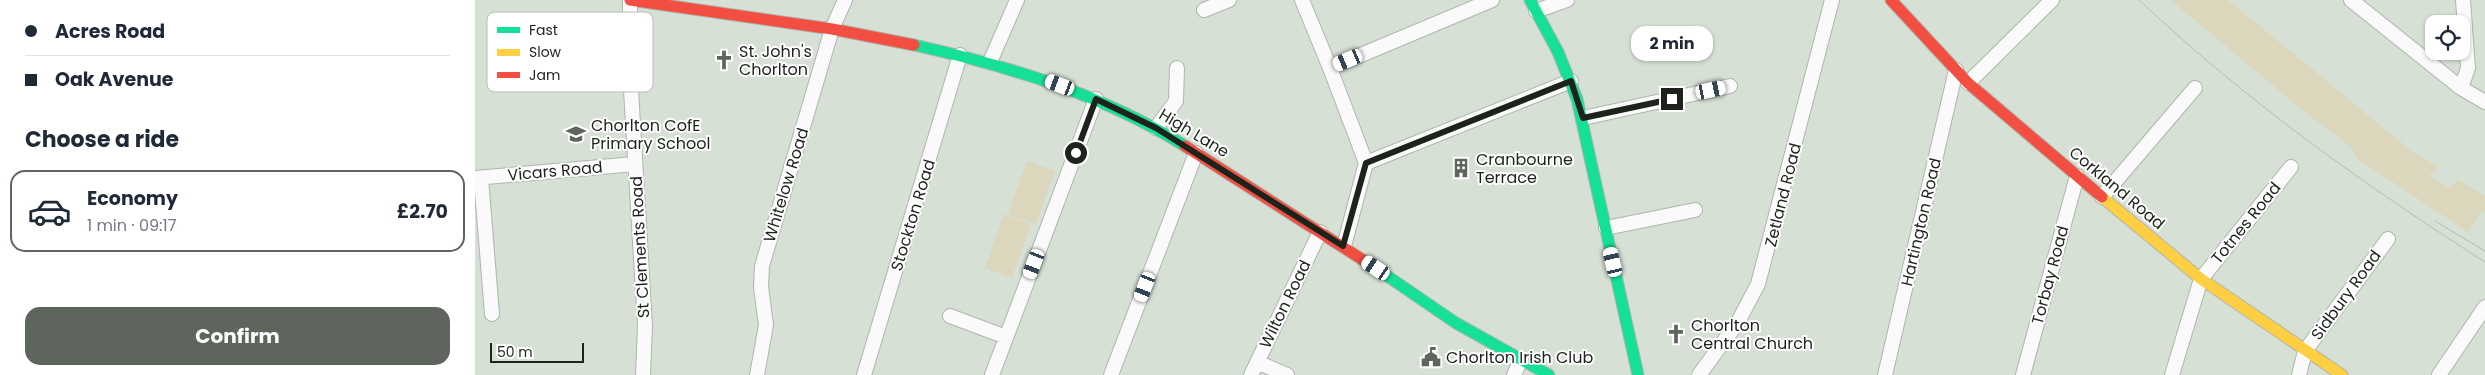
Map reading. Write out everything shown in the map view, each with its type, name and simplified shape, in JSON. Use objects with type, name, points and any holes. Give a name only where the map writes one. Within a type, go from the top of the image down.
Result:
[{"type":"main road","name":"High Lane","points":[[630,0],[833,29],[961,55],[989,62],[1096,99],[1156,128],[1343,246],[1456,323],[1549,375]]},
{"type":"main road","name":"Corkland Road","points":[[1891,0],[1968,83],[2102,197],[2201,279],[2342,375]]},
{"type":"main road","points":[[1533,5],[1571,81],[1583,118],[1638,375]]},
{"type":"street","name":"Whitelow Road","points":[[757,375],[766,325],[761,287],[762,266],[833,29],[845,0]]},
{"type":"street","points":[[989,62],[1017,0]]},
{"type":"street","points":[[1204,10],[1229,0]]},
{"type":"street","points":[[1302,0],[1366,163],[1343,246]]},
{"type":"street","points":[[1330,68],[1491,0]]},
{"type":"street","points":[[1533,5],[1567,0]]},
{"type":"street","name":"Zetland Road","points":[[1699,375],[1738,322],[1759,284],[1833,0]]},
{"type":"street","points":[[1968,83],[2052,0]]},
{"type":"street","points":[[2351,0],[2461,88],[2485,102]]},
{"type":"street","points":[[2461,88],[2468,68],[2463,0]]},
{"type":"street","name":"Stockton Road","points":[[864,375],[961,55]]},
{"type":"street","points":[[1156,128],[1176,101],[1177,68]]},
{"type":"street","name":"Hartington Road","points":[[1885,375],[1956,70]]},
{"type":"street","points":[[1366,163],[1571,81]]},
{"type":"street","points":[[1583,118],[1730,86]]},
{"type":"street","points":[[2102,197],[2195,88]]},
{"type":"street","name":"St Clements Road","points":[[631,92],[645,317],[643,375]]},
{"type":"street","points":[[992,375],[1096,99]]},
{"type":"street","points":[[1111,375],[1196,153]]},
{"type":"street","name":"Vicars Road","points":[[478,178],[635,164]]},
{"type":"street","name":"Totnes Road","points":[[2201,279],[2291,167]]},
{"type":"street","name":"Torbay Road","points":[[2023,375],[2077,176]]},
{"type":"street","points":[[478,178],[492,314]]},
{"type":"street","points":[[1606,228],[1695,210]]},
{"type":"street","name":"Wilton Road","points":[[1251,375],[1320,232]]},
{"type":"street","name":"Sidbury Road","points":[[2305,351],[2387,239]]},
{"type":"street","points":[[2172,375],[2201,279]]},
{"type":"street","points":[[2439,375],[2485,307]]},
{"type":"street","points":[[949,316],[1006,337]]},
{"type":"street","points":[[2299,375],[2305,351]]},
{"type":"street","points":[[1514,375],[1521,359]]},
{"type":"street","points":[[1257,362],[1287,375]]},
{"type":"shaded area","points":[[2171,0],[2228,0],[2414,153],[2438,167],[2429,176],[2449,188],[2458,180],[2485,196],[2485,213],[2481,211],[2468,232],[2358,159],[2350,146],[2307,114]]},
{"type":"shaded area","points":[[1027,161],[1055,171],[1036,224],[1008,214]]},
{"type":"shaded area","points":[[1004,214],[1031,224],[1012,278],[985,268]]},
{"type":"tram line","points":[[2139,0],[2221,72],[2306,139],[2394,202],[2485,262]]},
{"type":"tram line","points":[[2435,221],[2485,251]]},
{"type":"traffic: fast","points":[[1530,0],[1558,52],[1577,99],[1638,375]]},
{"type":"traffic: fast","points":[[914,45],[984,62],[1054,84],[1121,111],[1185,146]]},
{"type":"traffic: fast","points":[[1374,267],[1456,323],[1549,375]]},
{"type":"traffic: slow","points":[[2102,197],[2201,279],[2342,375]]},
{"type":"traffic: jam","points":[[630,0],[832,29],[914,45]]},
{"type":"traffic: jam","points":[[1891,0],[1968,83],[2102,197]]},
{"type":"traffic: jam","points":[[1185,146],[1374,267]]},
{"type":"place","name":"St. John's Chorlton","points":[[724,60]]},
{"type":"place","name":"Chorlton CofE Primary School","points":[[576,134]]},
{"type":"place","name":"Cranbourne Terrace","points":[[1461,168]]},
{"type":"place","name":"Chorlton Central Church","points":[[1676,334]]},
{"type":"place","name":"Chorlton Irish Club","points":[[1431,357]]},
{"type":"route","points":[[1076,153],[1096,99],[1156,128],[1343,246],[1366,163],[1571,81],[1583,118],[1672,99]]}]
